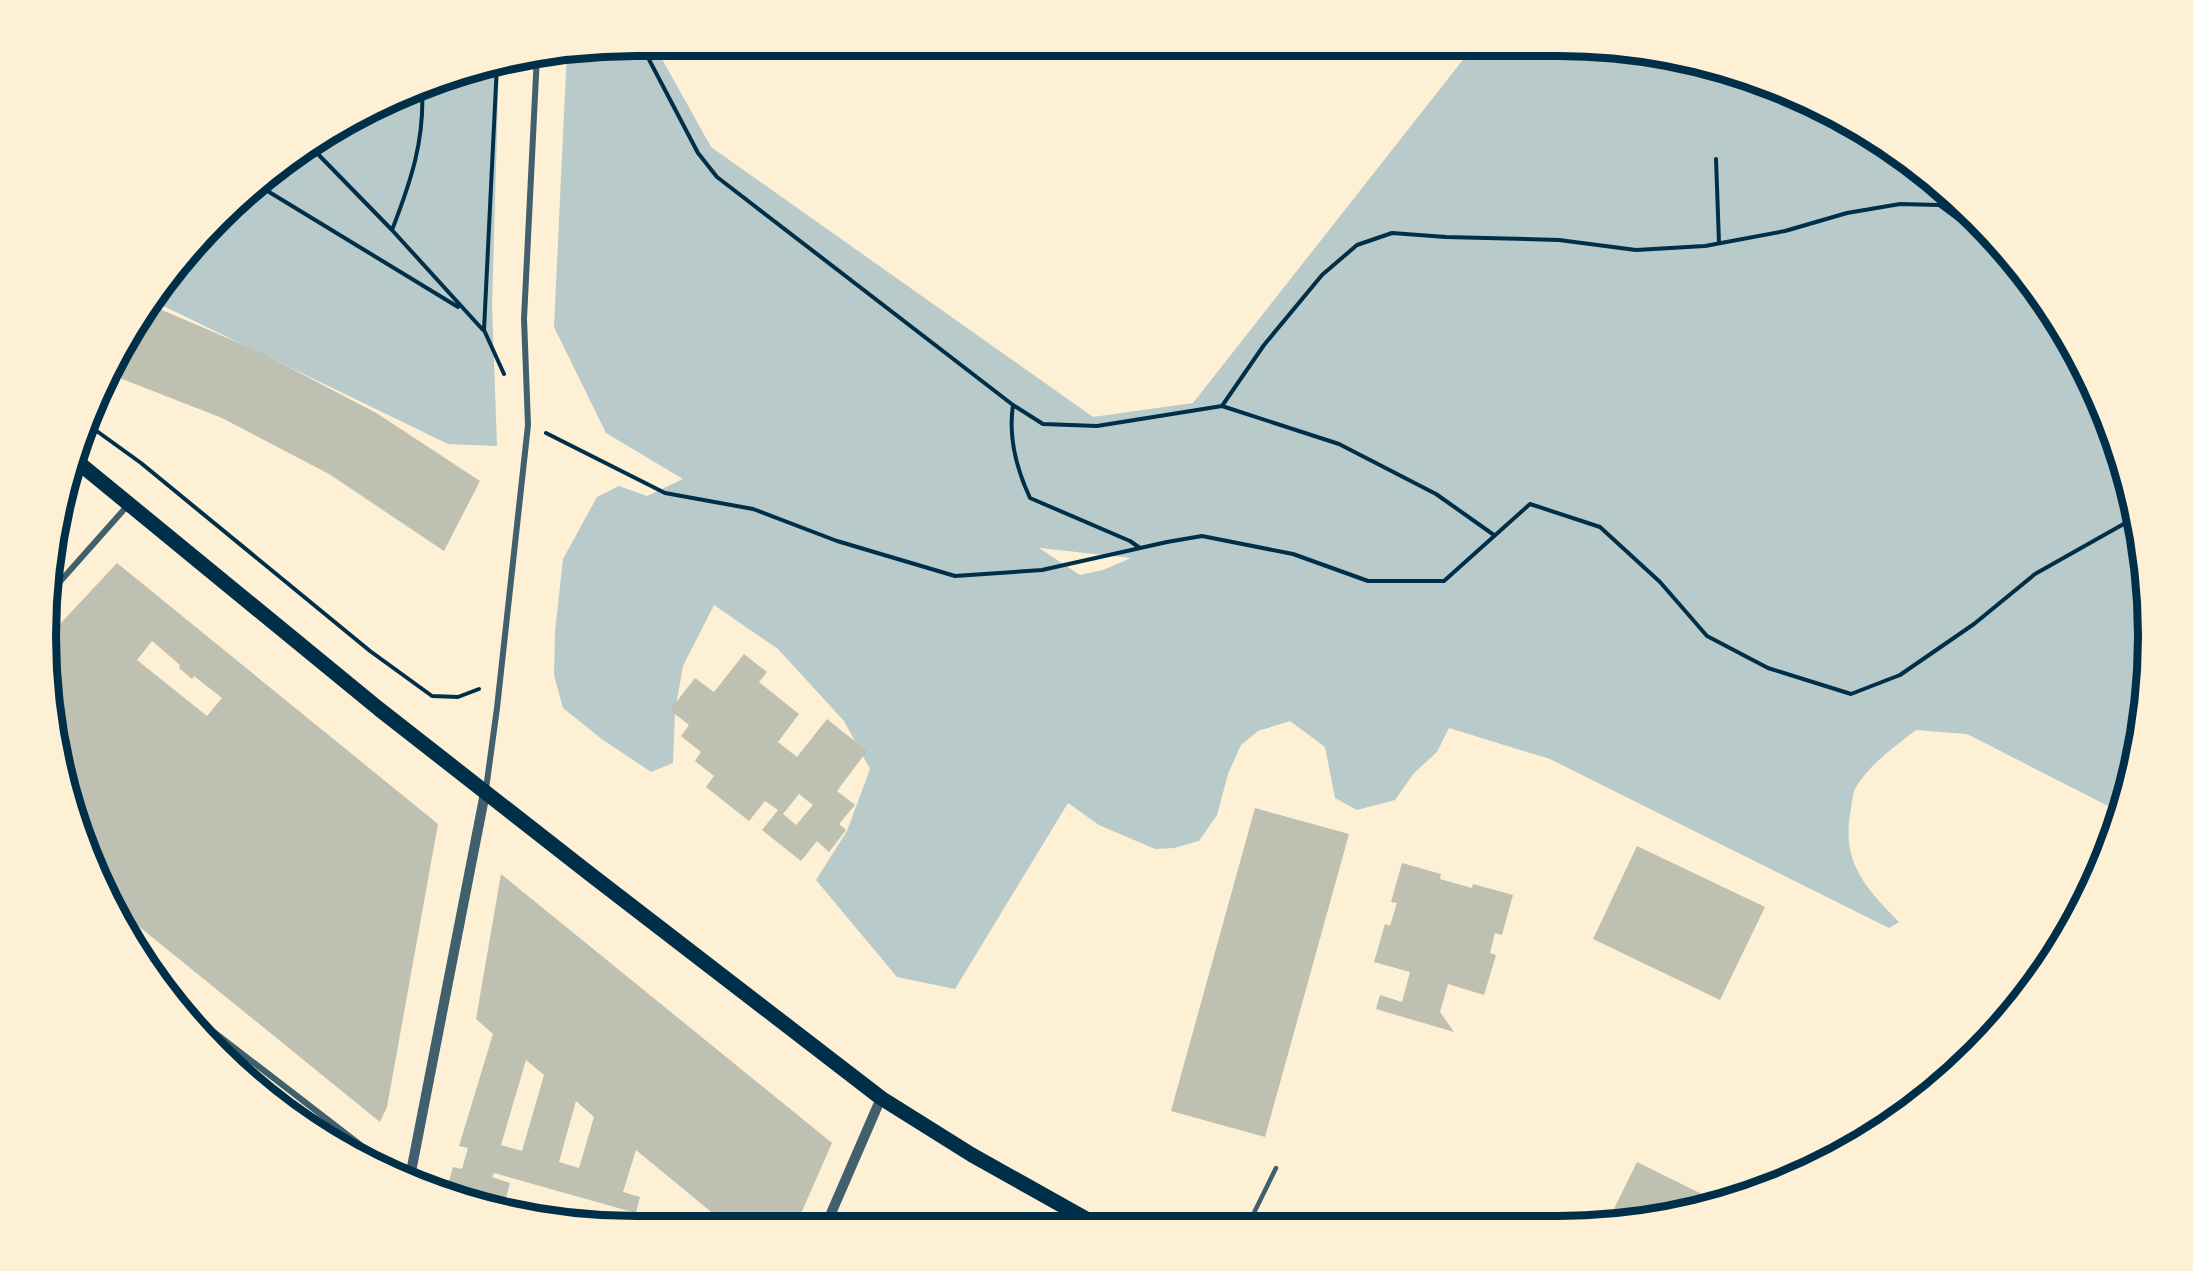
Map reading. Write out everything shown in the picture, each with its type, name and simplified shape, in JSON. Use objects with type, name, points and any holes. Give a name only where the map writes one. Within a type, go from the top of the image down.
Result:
[{"type":"main road","points":[[81,465],[485,793],[881,1098],[972,1155],[1081,1216]]},
{"type":"street","points":[[411,1170],[485,793],[499,690],[528,424],[524,319],[537,64]]},
{"type":"street","points":[[58,584],[129,504]]},
{"type":"street","points":[[207,1027],[365,1149]]},
{"type":"street","points":[[830,1216],[881,1098]]},
{"type":"lane","points":[[1252,1216],[1276,1168]]},
{"type":"path","points":[[647,56],[698,153],[717,177],[1013,405],[1043,424],[1097,426],[1222,406],[1339,444],[1436,494],[1494,536]]},
{"type":"path","points":[[484,330],[497,72]]},
{"type":"path","points":[[392,230],[409,186],[418,154],[422,129],[422,97]]},
{"type":"path","points":[[315,152],[484,330],[508,383]]},
{"type":"path","points":[[1716,159],[1719,243]]},
{"type":"path","points":[[265,189],[463,309]]},
{"type":"path","points":[[1222,406],[1264,345],[1322,275],[1357,244],[1392,233],[1560,240],[1636,250],[1705,246],[1785,231],[1847,213],[1900,204],[1939,205],[1973,230]]},
{"type":"path","points":[[1013,405],[1010,426],[1018,472],[1030,498],[1130,541],[1140,548]]},
{"type":"path","points":[[528,424],[665,493],[753,509],[837,541],[955,576],[1042,570],[1202,536],[1293,554],[1368,580],[1444,581],[1530,504],[1600,527],[1660,582],[1707,636],[1768,668],[1851,694],[1900,675],[1974,624],[2035,574],[2126,523]]},
{"type":"path","points":[[94,429],[141,463],[370,651],[432,696],[458,697],[481,688],[499,690]]},
{"type":"shaded area","points":[[660,56],[711,147],[1093,417],[1193,403],[1466,56],[1558,56],[1633,60],[1708,75],[1744,86],[1814,115],[1848,133],[1911,175],[1968,225],[2018,282],[2040,313],[2078,379],[2107,449],[2118,485],[2133,560],[2136,598],[2138,636],[2133,711],[2111,808],[1967,734],[1916,730],[1883,756],[1862,778],[1855,790],[1850,814],[1848,832],[1854,861],[1867,887],[1899,922],[1889,928],[1550,759],[1449,728],[1437,752],[1414,773],[1395,800],[1357,810],[1335,798],[1325,747],[1290,721],[1258,731],[1241,745],[1228,774],[1217,815],[1199,841],[1174,848],[1155,849],[1099,825],[1068,803],[955,989],[897,977],[816,880],[847,831],[870,769],[844,721],[778,649],[714,605],[683,666],[675,711],[673,763],[651,772],[603,740],[563,708],[554,675],[555,632],[563,559],[597,497],[619,486],[647,496],[683,479],[606,433],[554,327],[567,59]],"holes":[[[1039,548],[1131,558],[1103,570],[1080,575]]]},
{"type":"shaded area","points":[[499,72],[492,305],[497,446],[448,444],[159,304],[199,253],[225,225],[282,175],[313,153],[379,115],[449,86]]},
{"type":"building","points":[[157,308],[260,352],[378,414],[480,481],[444,551],[329,474],[222,418],[116,377]]},
{"type":"building","points":[[117,563],[438,824],[387,1107],[380,1122],[129,918],[115,892],[86,822],[75,786],[60,711],[56,636],[56,628]],"holes":[[[152,641],[180,665],[179,668],[192,679],[194,676],[222,698],[207,716],[137,660]]]},
{"type":"building","points":[[744,654],[767,672],[759,682],[799,714],[778,742],[797,757],[827,719],[867,751],[837,791],[855,805],[839,824],[846,830],[829,852],[817,841],[801,861],[762,830],[778,810],[765,801],[749,821],[706,787],[714,776],[695,761],[701,752],[681,736],[689,725],[670,710],[695,678],[714,692]],"holes":[[[799,794],[813,805],[796,825],[783,814]]]},
{"type":"building","points":[[1255,808],[1349,834],[1265,1137],[1171,1111]]},
{"type":"building","points":[[1637,846],[1765,907],[1720,1000],[1593,939]]},
{"type":"building","points":[[1402,863],[1441,874],[1440,879],[1472,888],[1473,884],[1513,895],[1502,935],[1495,933],[1490,953],[1496,955],[1484,995],[1448,984],[1440,1012],[1454,1032],[1376,1009],[1380,995],[1402,1002],[1410,972],[1374,962],[1385,924],[1390,926],[1397,903],[1391,902]]},
{"type":"building","points":[[501,874],[832,1143],[800,1216],[716,1216],[636,1150],[623,1192],[640,1197],[636,1213],[494,1173],[492,1177],[510,1183],[505,1200],[448,1185],[453,1167],[462,1169],[468,1148],[459,1146],[493,1034],[476,1019]],"holes":[[[526,1060],[544,1075],[522,1151],[501,1145]],[[576,1101],[594,1117],[579,1168],[559,1162]]]},
{"type":"building","points":[[1637,1162],[1707,1196],[1633,1211],[1612,1213]]}]
